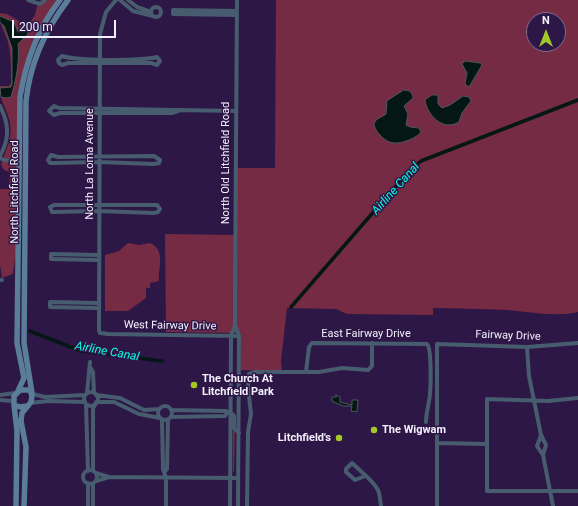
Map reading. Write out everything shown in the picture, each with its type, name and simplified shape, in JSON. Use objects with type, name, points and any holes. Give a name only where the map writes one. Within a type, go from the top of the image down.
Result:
[{"type":"main road","name":"North Litchfield Road","points":[[32,393],[18,343],[20,104],[25,69],[37,38],[60,0]]},
{"type":"main road","name":"North Litchfield Road","points":[[17,392],[24,378],[22,354],[24,342],[27,96],[32,69],[41,43],[48,29],[68,0]]},
{"type":"main road","points":[[16,506],[17,431],[14,403],[17,392],[26,389],[32,393],[28,405],[22,413],[21,421],[26,441],[24,506]]},
{"type":"main road","points":[[14,403],[20,407],[28,405]]},
{"type":"street","points":[[28,0],[40,4],[44,0]]},
{"type":"street","name":"North La Loma Avenue","points":[[100,333],[98,328],[99,61],[101,26],[106,12],[116,0]]},
{"type":"street","points":[[120,0],[136,9],[152,14]]},
{"type":"street","points":[[128,0],[136,9]]},
{"type":"street","name":"North Old Litchfield Road","points":[[237,0],[235,326],[239,336],[238,506]]},
{"type":"street","points":[[192,12],[237,13]]},
{"type":"street","points":[[75,61],[131,61],[157,57],[160,61],[157,65],[131,61]]},
{"type":"street","points":[[0,106],[2,113],[7,119],[8,130],[7,142],[0,157],[19,162]]},
{"type":"street","points":[[135,110],[99,108],[74,110],[54,114],[49,111],[54,106],[59,108],[74,110],[99,113],[164,108],[178,111],[236,111]]},
{"type":"street","points":[[99,159],[51,155],[48,160],[50,163],[99,159],[154,156],[160,160],[159,163],[154,164],[99,159]]},
{"type":"street","points":[[73,157],[73,162]]},
{"type":"street","points":[[130,157],[130,162]]},
{"type":"street","points":[[73,208],[55,212],[52,212],[49,209],[52,205],[73,208],[131,209],[154,213],[158,212],[160,209],[157,205],[131,209]]},
{"type":"street","points":[[74,257],[51,254],[50,259],[98,257]]},
{"type":"street","points":[[98,303],[73,305],[50,307],[50,302],[73,305],[98,308]]},
{"type":"street","name":"North Old Litchfield Road","points":[[230,506],[229,413],[231,335],[235,326]]},
{"type":"street","name":"West Fairway Drive","points":[[100,333],[239,336]]},
{"type":"street","name":"East Fairway Drive","points":[[306,372],[309,347],[312,343],[429,345],[429,400],[426,409],[426,422]]},
{"type":"street","points":[[247,506],[249,470],[248,432],[251,414],[248,387],[249,374],[255,372],[323,372],[342,368],[370,369],[372,365],[372,343]]},
{"type":"street","name":"Fairway Drive","points":[[437,443],[437,344],[527,347],[578,343]]},
{"type":"street","points":[[527,347],[529,376],[541,435],[546,445],[543,455]]},
{"type":"street","points":[[88,506],[88,483],[84,477],[88,471],[86,394],[90,362]]},
{"type":"street","points":[[90,367],[93,372],[95,394],[93,506]]},
{"type":"street","points":[[0,395],[17,392]]},
{"type":"street","points":[[32,393],[45,397],[95,394],[120,398],[144,410],[159,409],[165,406],[171,410],[225,411],[234,416],[234,428],[239,433]]},
{"type":"street","points":[[578,398],[535,400],[487,399],[487,490],[578,491]]},
{"type":"street","points":[[0,400],[14,403]]},
{"type":"street","points":[[28,405],[49,401],[86,403],[114,402],[139,414],[161,419],[225,416],[229,413]]},
{"type":"street","points":[[159,409],[158,414],[161,419],[162,469],[165,471],[166,478],[166,506]]},
{"type":"street","points":[[165,471],[167,468],[171,410]]},
{"type":"street","points":[[541,435],[537,446],[543,455],[553,506]]},
{"type":"street","points":[[437,506],[437,443],[487,444]]},
{"type":"street","points":[[365,476],[355,480],[346,472],[346,469],[352,464],[365,476],[377,489],[381,506]]},
{"type":"street","points":[[88,471],[109,477],[238,478]]},
{"type":"street","points":[[88,483],[109,477]]},
{"type":"shaded area","points":[[47,0],[57,0],[21,78],[17,244],[13,274],[2,278],[0,265],[0,189],[9,189],[10,172],[4,170],[1,165],[11,131],[9,119],[1,96],[0,86],[9,86],[11,83],[11,62],[7,38],[1,25],[0,13],[7,14],[26,25],[34,17],[37,6]]},
{"type":"shaded area","points":[[276,0],[578,0],[578,312],[552,314],[507,310],[433,308],[433,315],[347,314],[336,309],[287,308],[281,361],[282,371],[241,370],[241,333],[166,332],[165,234],[235,235],[236,168],[275,168]]},
{"type":"shaded area","points":[[0,16],[14,22],[18,32],[25,28],[28,29],[28,34],[18,44],[18,64],[14,84],[11,97],[6,98],[1,97],[0,88],[11,87],[12,84],[12,48],[4,26],[0,22]]},
{"type":"shaded area","points":[[466,61],[480,63],[482,65],[469,87],[465,84],[467,73],[462,64]]},
{"type":"shaded area","points":[[404,90],[410,91],[413,96],[413,98],[404,106],[408,114],[406,125],[419,128],[421,132],[409,140],[401,143],[391,143],[379,134],[374,124],[376,120],[386,114],[387,101]]},
{"type":"shaded area","points":[[432,95],[438,95],[438,104],[442,108],[450,105],[463,96],[469,97],[471,101],[462,113],[459,122],[453,125],[447,125],[432,116],[426,106],[425,100]]},
{"type":"shaded area","points":[[128,243],[139,245],[150,243],[155,246],[160,254],[159,281],[150,283],[150,288],[146,288],[146,298],[128,311],[105,311],[105,255],[119,251]]},
{"type":"shaded area","points":[[336,395],[340,397],[340,402],[352,405],[352,400],[358,400],[357,412],[351,411],[352,406],[343,406],[332,401],[332,397],[336,397]]},
{"type":"shaded area","points":[[233,429],[235,429],[234,472],[233,471]]},
{"type":"waterway","name":"Airline Canal","points":[[291,307],[409,171],[421,161],[578,100]]},
{"type":"waterway","name":"Airline Canal","points":[[30,331],[81,351],[162,361]]},
{"type":"place","name":"The Church At Litchfield Park","points":[[194,385]]},
{"type":"place","name":"The Wigwam","points":[[374,430]]},
{"type":"place","name":"Litchfield's","points":[[339,438]]}]
